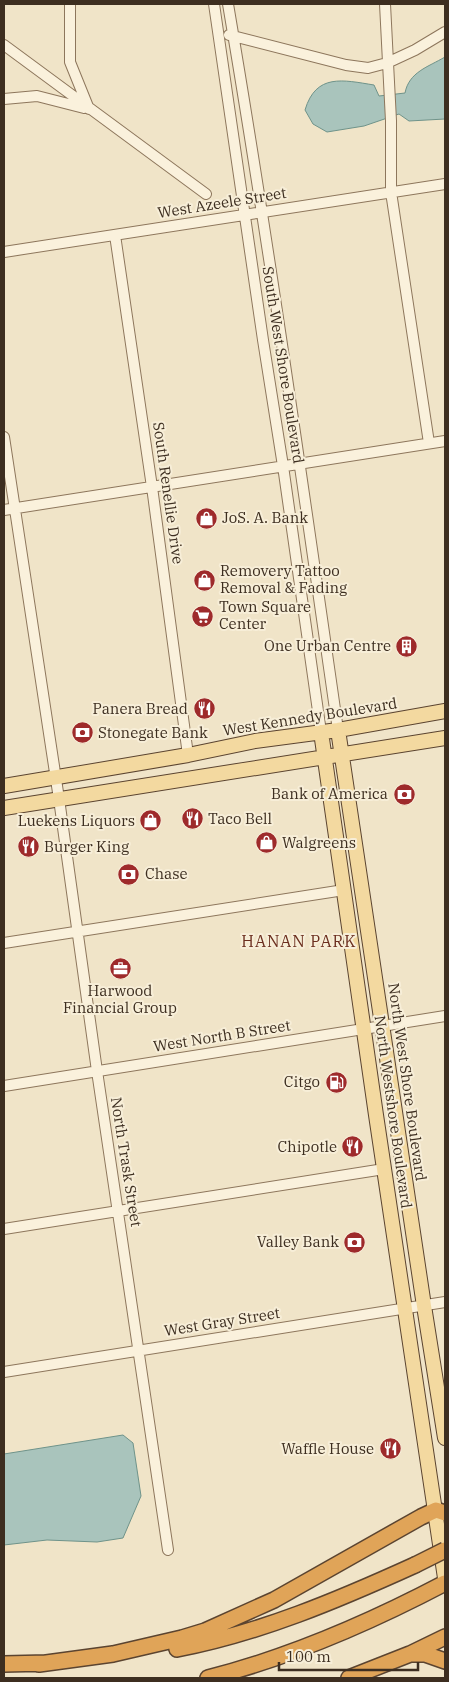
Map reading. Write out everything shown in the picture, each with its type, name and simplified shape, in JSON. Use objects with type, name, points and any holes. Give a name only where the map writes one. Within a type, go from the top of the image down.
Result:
[{"type":"highway","points":[[39,1664],[113,1654],[205,1631],[274,1600],[421,1517],[440,1511]]},
{"type":"highway","points":[[4,1664],[39,1664],[113,1659],[216,1641],[312,1610],[445,1550]]},
{"type":"highway","points":[[208,1678],[248,1667],[330,1638],[445,1583]]},
{"type":"highway","points":[[349,1678],[410,1654],[445,1637]]},
{"type":"highway","points":[[410,1654],[425,1654],[445,1661]]},
{"type":"main road","name":"West Kennedy Boulevard","points":[[4,786],[188,756],[246,742],[338,730],[445,711]]},
{"type":"main road","name":"North West Shore Boulevard","points":[[338,730],[445,1438]]},
{"type":"main road","points":[[321,732],[344,890]]},
{"type":"main road","points":[[4,808],[445,738]]},
{"type":"main road","name":"North Westshore Boulevard","points":[[344,890],[363,1029],[406,1309]]},
{"type":"main road","points":[[406,1309],[440,1511],[445,1578]]},
{"type":"street","points":[[70,4],[70,62],[89,110]]},
{"type":"street","name":"South West Shore Boulevard","points":[[214,4],[321,732]]},
{"type":"street","name":"South West Shore Boulevard","points":[[228,4],[240,69],[301,464],[338,730]]},
{"type":"street","points":[[385,4],[388,36],[387,63],[390,84],[391,192],[429,443]]},
{"type":"street","points":[[218,31],[234,37],[346,65],[368,68],[387,63],[415,50],[445,32]]},
{"type":"street","points":[[4,45],[89,110],[206,194]]},
{"type":"street","points":[[4,99],[36,96],[89,110]]},
{"type":"street","name":"West Azeele Street","points":[[4,252],[445,184]]},
{"type":"street","name":"South Renellie Drive","points":[[115,235],[152,486],[188,756]]},
{"type":"street","name":"North Trask Street","points":[[4,437],[9,509],[56,778],[168,1550]]},
{"type":"street","points":[[9,509],[445,441]]},
{"type":"street","points":[[4,943],[344,890]]},
{"type":"street","name":"West North B Street","points":[[4,1086],[445,1016]]},
{"type":"street","points":[[4,1229],[384,1170]]},
{"type":"street","name":"West Gray Street","points":[[4,1372],[445,1302]]},
{"type":"water","points":[[445,57],[445,119],[409,121],[399,114],[364,126],[327,132],[313,124],[305,110],[316,90],[332,82],[341,81],[374,85],[379,96],[405,93],[407,86],[415,75]]},
{"type":"water","points":[[123,1435],[133,1443],[141,1496],[123,1538],[97,1542],[47,1540],[4,1545],[4,1454]]},
{"type":"place","name":"JoS. A. Bank","points":[[206,518]]},
{"type":"place","name":"Removery Tattoo Removal & Fading","points":[[204,580]]},
{"type":"place","name":"Town Square Center","points":[[203,616]]},
{"type":"place","name":"One Urban Centre","points":[[407,646]]},
{"type":"place","name":"Panera Bread","points":[[204,709]]},
{"type":"place","name":"Stonegate Bank","points":[[82,733]]},
{"type":"place","name":"Bank of America","points":[[404,794]]},
{"type":"place","name":"Taco Bell","points":[[192,819]]},
{"type":"place","name":"Luekens Liquors","points":[[151,821]]},
{"type":"place","name":"Walgreens","points":[[266,843]]},
{"type":"place","name":"Burger King","points":[[28,847]]},
{"type":"place","name":"Chase","points":[[129,874]]},
{"type":"place","name":"Harwood Financial Group","points":[[120,968]]},
{"type":"place","name":"Citgo","points":[[336,1082]]},
{"type":"place","name":"Chipotle","points":[[353,1147]]},
{"type":"place","name":"Valley Bank","points":[[355,1242]]},
{"type":"place","name":"Waffle House","points":[[390,1449]]},
{"type":"district","name":"HANAN PARK","points":[[299,941]]}]
